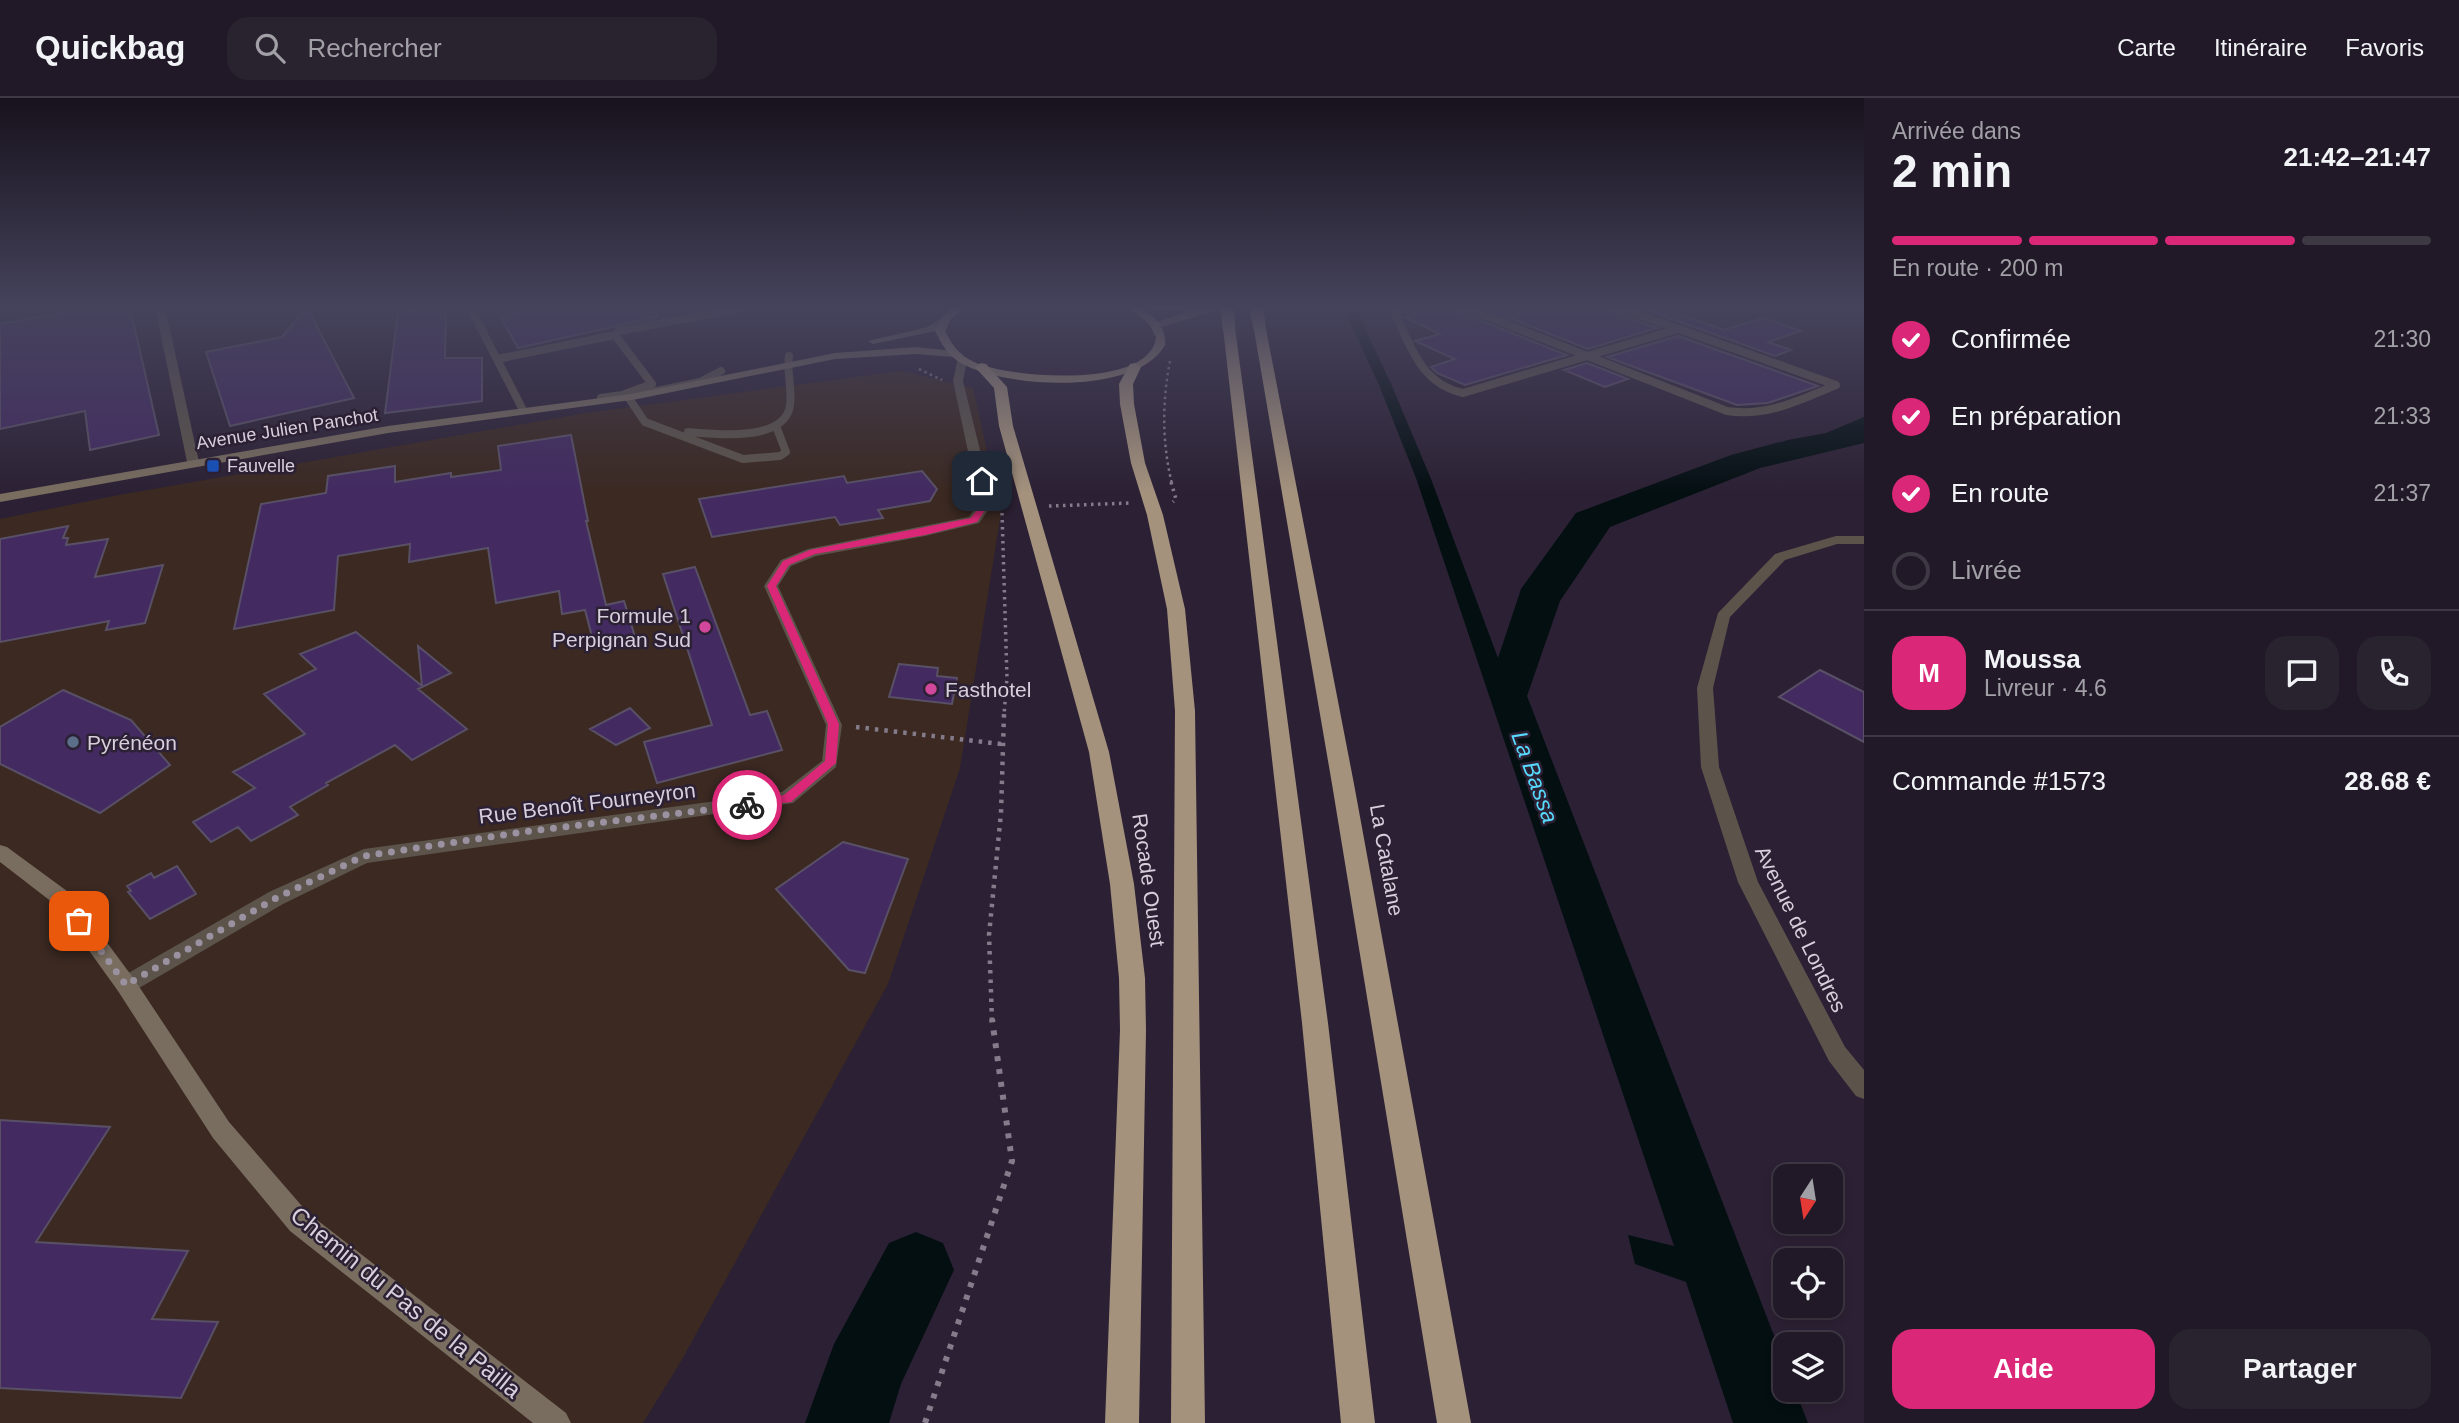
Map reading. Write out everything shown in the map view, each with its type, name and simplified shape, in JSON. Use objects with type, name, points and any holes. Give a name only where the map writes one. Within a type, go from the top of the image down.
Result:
[{"type":"highway","name":"Rocade Ouest","points":[[972,369],[1000,387],[1006,426],[1099,752],[1122,884],[1132,978],[1133,1030],[1122,1423]]},
{"type":"highway","name":"Rocade Ouest","points":[[1134,369],[1126,384],[1129,414],[1138,463],[1155,515],[1176,609],[1185,711],[1188,1423]]},
{"type":"highway","points":[[1234,369],[1282,776],[1315,1023],[1358,1423]]},
{"type":"highway","name":"La Catalane","points":[[1267,369],[1454,1423]]},
{"type":"main road","name":"Avenue Julien Panchot","points":[[0,488],[736,369]]},
{"type":"main road","name":"Avenue Julien Panchot","points":[[521,405],[570,405],[628,397],[753,369]]},
{"type":"main road","points":[[986,369],[1024,377],[1060,379],[1096,377],[1128,369]]},
{"type":"main road","name":"Avenue Julien Panchot","points":[[0,498],[193,457]]},
{"type":"main road","name":"Chemin du Pas de la Pailla","points":[[0,852],[64,900],[126,985],[221,1130],[299,1222],[556,1423]]},
{"type":"street","points":[[174,369],[193,457]]},
{"type":"street","points":[[834,724],[771,586],[786,563],[813,552],[925,532],[974,520],[986,503],[960,393],[963,369]]},
{"type":"street","name":"Avenue de Londres","points":[[1864,540],[1836,540],[1780,557],[1723,616],[1705,688],[1710,767],[1748,882],[1836,1054],[1864,1088]]},
{"type":"street","name":"Rue Benoît Fourneyron","points":[[126,985],[276,898],[364,856],[787,799],[830,763],[834,724]]},
{"type":"lane","points":[[502,369],[521,405]]},
{"type":"lane","points":[[570,405],[622,395],[652,384],[641,369]]},
{"type":"lane","points":[[677,432],[727,435],[750,433],[776,426],[786,419],[790,408],[788,369]]},
{"type":"lane","points":[[1422,369],[1425,375],[1451,392],[1464,393],[1544,369]]},
{"type":"lane","points":[[1620,369],[1727,411],[1744,415],[1760,414],[1836,384],[1792,369]]},
{"type":"lane","points":[[721,371],[710,379],[645,389],[628,397],[645,422],[743,459],[758,460],[780,456],[786,452],[776,426]]},
{"type":"path","points":[[1168,369],[1163,402],[1164,443],[1176,499],[1168,502]]},
{"type":"path","points":[[1042,506],[1136,503]]},
{"type":"path","points":[[925,1423],[1012,1161],[992,1028],[989,935],[1001,813],[1001,744],[1007,678],[1004,522]]},
{"type":"path","points":[[834,724],[1001,744]]},
{"type":"shaded area","points":[[901,371],[973,388],[1001,513],[960,768],[888,984],[680,1363],[643,1423],[0,1423],[0,519],[119,495],[586,413]]},
{"type":"water","points":[[1372,369],[1384,369],[1392,386],[1431,479],[1498,658],[1521,589],[1576,513],[1731,455],[1826,433],[1864,417],[1864,443],[1760,468],[1610,527],[1560,601],[1527,696],[1773,1333],[1773,1402],[1800,1402],[1808,1423],[1733,1423],[1686,1282],[1635,1264],[1628,1235],[1674,1246],[1416,478]]},
{"type":"building","points":[[0,369],[144,369],[159,435],[90,450],[85,411],[0,429]]},
{"type":"building","points":[[211,369],[339,369],[354,398],[230,426]]},
{"type":"building","points":[[391,369],[482,369],[482,401],[385,413]]},
{"type":"building","points":[[1433,369],[1520,369],[1465,385]]},
{"type":"building","points":[[1602,369],[1628,379],[1605,387],[1564,370]]},
{"type":"building","points":[[1639,369],[1770,369],[1818,386],[1768,403],[1737,405]]},
{"type":"building","points":[[571,435],[586,521],[606,605],[624,601],[636,640],[595,648],[585,610],[562,614],[559,591],[496,603],[488,548],[409,562],[410,544],[338,556],[334,610],[234,629],[261,504],[326,493],[328,476],[395,466],[395,482],[451,473],[451,477],[501,470],[498,446]]},
{"type":"building","points":[[922,471],[937,489],[930,501],[878,510],[883,518],[840,525],[835,517],[712,537],[699,499],[844,476],[847,483]]},
{"type":"building","points":[[68,526],[63,538],[68,538],[66,545],[108,539],[95,577],[163,565],[145,623],[106,630],[109,621],[0,642],[0,539]]},
{"type":"building","points":[[695,567],[750,715],[767,711],[782,750],[657,783],[644,742],[712,725],[663,574]]},
{"type":"building","points":[[356,632],[422,686],[418,646],[451,673],[418,689],[467,729],[412,760],[395,745],[326,783],[328,785],[290,807],[298,815],[251,841],[238,827],[211,842],[193,822],[255,788],[233,772],[305,734],[264,694],[316,669],[300,654]]},
{"type":"building","points":[[899,664],[938,668],[937,676],[957,678],[952,704],[889,697]]},
{"type":"building","points":[[1820,670],[1864,692],[1864,742],[1779,697]]},
{"type":"building","name":"Pyrénéon","points":[[63,690],[131,720],[170,765],[100,813],[0,764],[0,727]]},
{"type":"building","points":[[630,708],[650,728],[616,745],[590,729]]},
{"type":"building","points":[[843,842],[908,859],[865,973],[849,970],[776,889]]},
{"type":"building","points":[[177,866],[196,894],[150,919],[128,892],[131,891],[127,886],[151,873],[154,878]]},
{"type":"building","points":[[0,1120],[110,1127],[36,1242],[188,1251],[152,1319],[218,1322],[181,1398],[0,1388]]},
{"type":"waterway","name":"La Bassa","points":[[847,1423],[863,1373],[916,1270]]},
{"type":"way so far","points":[[79,921],[126,985],[276,898],[364,856],[530,831],[747,805]]},
{"type":"place","name":"Fauvelle","points":[[213,466]]},
{"type":"place","name":"Formule 1 Perpignan Sud","points":[[705,627]]},
{"type":"place","name":"Fasthotel","points":[[931,689]]},
{"type":"place","name":"Pyrénéon","points":[[73,742]]},
{"type":"route","points":[[747,805],[787,799],[830,763],[834,724],[771,586],[786,563],[813,552],[925,532],[974,520],[986,503],[982,481]]}]
